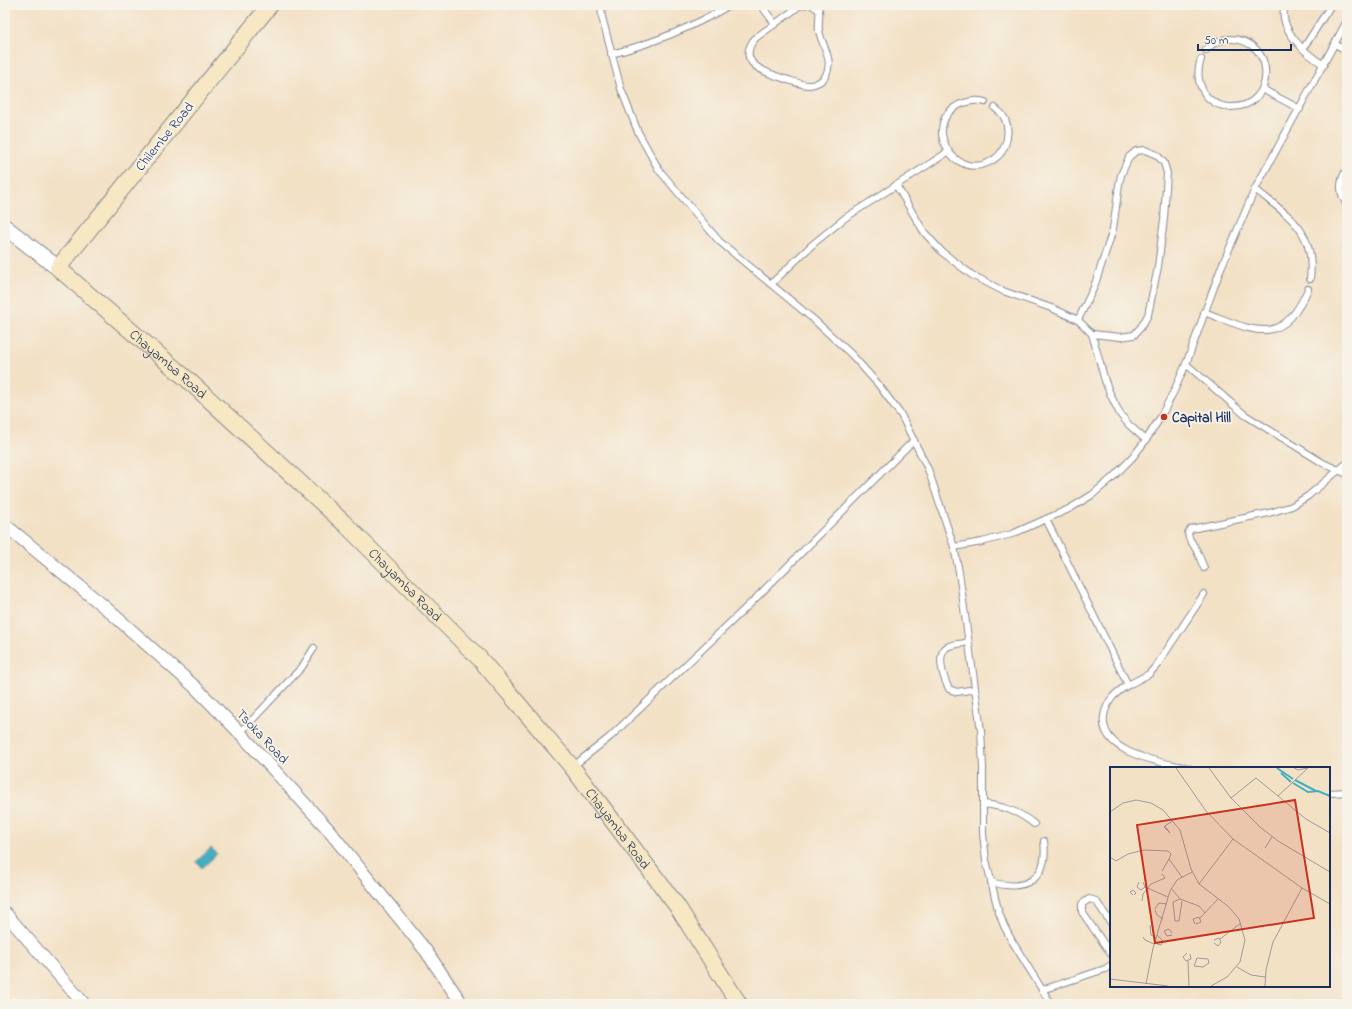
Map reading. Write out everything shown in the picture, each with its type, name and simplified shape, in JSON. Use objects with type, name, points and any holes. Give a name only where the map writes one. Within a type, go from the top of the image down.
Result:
[{"type":"main road","name":"Chilembe Road","points":[[58,268],[270,5]]},
{"type":"main road","name":"Chayamba Road","points":[[58,268],[188,380],[344,523],[480,659],[572,767],[677,906],[739,1004]]},
{"type":"street","name":"Chayamba Road","points":[[5,227],[58,268]]},
{"type":"street","name":"Tsoka Road","points":[[5,525],[107,610],[195,687],[240,733],[332,834],[426,951],[462,1004]]},
{"type":"street","points":[[5,913],[84,1004]]},
{"type":"lane","points":[[601,5],[602,17],[620,89],[638,132],[659,170],[719,242],[813,319],[851,354],[878,384],[901,415],[928,469],[954,546],[959,572],[981,732],[983,834],[986,860],[991,882],[998,910],[1004,926],[1051,1004]]},
{"type":"lane","points":[[611,54],[638,47],[666,37],[703,21],[730,5]]},
{"type":"lane","points":[[761,5],[775,24]]},
{"type":"lane","points":[[804,5],[799,6],[754,39],[749,48],[750,58],[755,67],[765,72],[801,84],[809,85],[819,82],[826,77],[829,68],[828,56],[819,31],[819,10],[812,5]]},
{"type":"lane","points":[[1285,5],[1283,10],[1284,20],[1288,29],[1311,58],[1324,65]]},
{"type":"lane","points":[[1303,49],[1331,5]]},
{"type":"lane","points":[[954,546],[982,542],[1012,534],[1069,509],[1092,495],[1132,458],[1146,440],[1160,418],[1186,364],[1227,253],[1255,189],[1347,21]]},
{"type":"lane","points":[[1200,59],[1198,78],[1201,88],[1207,97],[1226,107],[1236,107],[1247,104],[1256,98],[1266,79],[1266,68],[1263,58],[1256,49],[1248,43],[1238,39],[1227,39],[1217,42],[1206,50]]},
{"type":"lane","points":[[1335,44],[1347,51]]},
{"type":"lane","points":[[1262,89],[1300,109]]},
{"type":"lane","points":[[985,102],[968,101],[956,106],[947,115],[942,127],[942,140],[948,152],[957,161],[969,166],[982,165],[994,160],[1003,151],[1008,139],[1008,126],[1002,114],[995,108]]},
{"type":"lane","points":[[1078,320],[1094,287],[1113,230],[1121,175],[1129,157],[1136,151],[1145,150],[1157,155],[1164,163],[1167,173],[1164,219],[1158,267],[1148,315],[1141,328],[1134,335],[1120,337],[1092,334]]},
{"type":"lane","points":[[771,284],[813,244],[845,218],[948,152]]},
{"type":"lane","points":[[1347,169],[1342,176],[1341,192],[1347,206]]},
{"type":"lane","points":[[896,185],[924,232],[942,252],[972,275],[1003,291],[1054,309],[1078,320],[1092,334],[1104,381],[1120,414],[1129,425],[1146,440]]},
{"type":"lane","points":[[1255,189],[1294,220],[1302,231],[1308,242],[1311,256],[1310,279]]},
{"type":"lane","points":[[1204,312],[1248,328],[1271,330],[1281,326],[1290,319],[1298,308],[1308,289]]},
{"type":"lane","points":[[1186,364],[1245,415],[1337,470],[1347,474]]},
{"type":"lane","points":[[572,767],[610,737],[753,601],[914,440]]},
{"type":"lane","points":[[1204,568],[1197,551],[1189,538],[1188,533],[1191,529],[1269,513],[1292,506],[1308,496],[1347,463]]},
{"type":"lane","points":[[1046,519],[1128,685]]},
{"type":"lane","points":[[1184,767],[1129,753],[1116,744],[1108,734],[1104,724],[1107,706],[1110,699],[1116,692],[1149,674],[1157,666],[1204,594]]},
{"type":"lane","points":[[968,642],[948,646],[942,652],[941,662],[944,679],[949,689],[957,692],[975,689]]},
{"type":"lane","points":[[240,733],[302,667],[314,648]]},
{"type":"lane","points":[[1330,793],[1347,792]]},
{"type":"lane","points":[[983,804],[1010,809],[1034,824]]},
{"type":"lane","points":[[991,882],[1014,886],[1026,883],[1036,877],[1043,869],[1045,859],[1044,841]]},
{"type":"lane","points":[[1110,922],[1096,901],[1089,899],[1082,904],[1082,912],[1110,953]]},
{"type":"lane","points":[[1042,990],[1105,969],[1110,966]]},
{"type":"water","points":[[211,848],[217,854],[202,868],[196,862]]},
{"type":"place","name":"Capital Hill","points":[[1164,417]]}]
